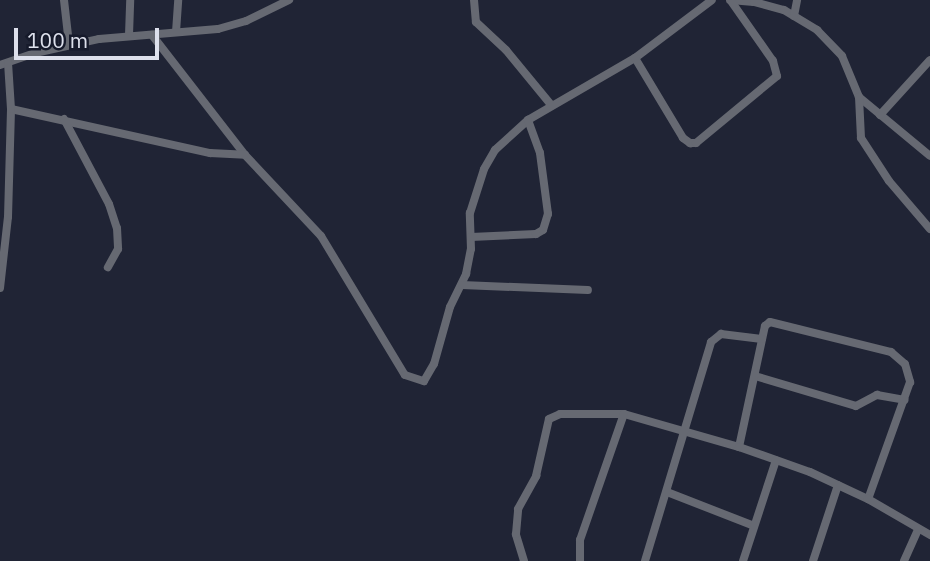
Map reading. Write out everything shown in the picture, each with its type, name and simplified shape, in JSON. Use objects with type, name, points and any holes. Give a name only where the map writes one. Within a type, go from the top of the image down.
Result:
[{"type":"street","points":[[64,0],[69,44]]},
{"type":"street","points":[[129,35],[130,0]]},
{"type":"street","points":[[176,33],[178,0]]},
{"type":"street","points":[[0,288],[8,217],[11,109],[4,64],[69,44],[129,35],[218,29],[246,22],[289,0]]},
{"type":"street","points":[[474,0],[476,22],[506,50],[552,106]]},
{"type":"street","points":[[152,35],[245,155],[321,236],[405,375],[424,381],[429,375],[450,307],[468,267],[470,212],[484,169],[502,141],[528,120],[635,58],[712,0]]},
{"type":"street","points":[[793,16],[797,0]]},
{"type":"street","points":[[635,58],[683,138],[690,143],[696,143],[777,76],[773,61],[730,1]]},
{"type":"street","points":[[730,1],[754,2],[793,16],[835,47],[848,67],[859,97],[861,138],[889,181],[930,229]]},
{"type":"street","points":[[880,115],[930,60]]},
{"type":"street","points":[[859,97],[930,156]]},
{"type":"street","points":[[11,109],[210,153],[245,155]]},
{"type":"street","points":[[64,119],[113,215],[118,249],[108,267]]},
{"type":"street","points":[[471,237],[536,234],[543,230],[548,214],[540,153],[528,120]]},
{"type":"street","points":[[462,285],[588,290]]},
{"type":"street","points":[[739,447],[765,326],[776,322],[891,352],[905,364],[909,374],[905,400],[867,499]]},
{"type":"street","points":[[645,561],[711,342],[721,334],[762,339]]},
{"type":"street","points":[[755,376],[856,406],[877,395],[905,400]]},
{"type":"street","points":[[524,561],[516,534],[518,509],[536,476],[549,419],[559,414],[624,414],[739,447],[838,485],[930,535]]},
{"type":"street","points":[[580,561],[580,540],[624,414]]},
{"type":"street","points":[[743,561],[776,460]]},
{"type":"street","points":[[813,561],[838,485]]},
{"type":"street","points":[[667,492],[754,526]]},
{"type":"street","points":[[904,561],[918,529]]}]
